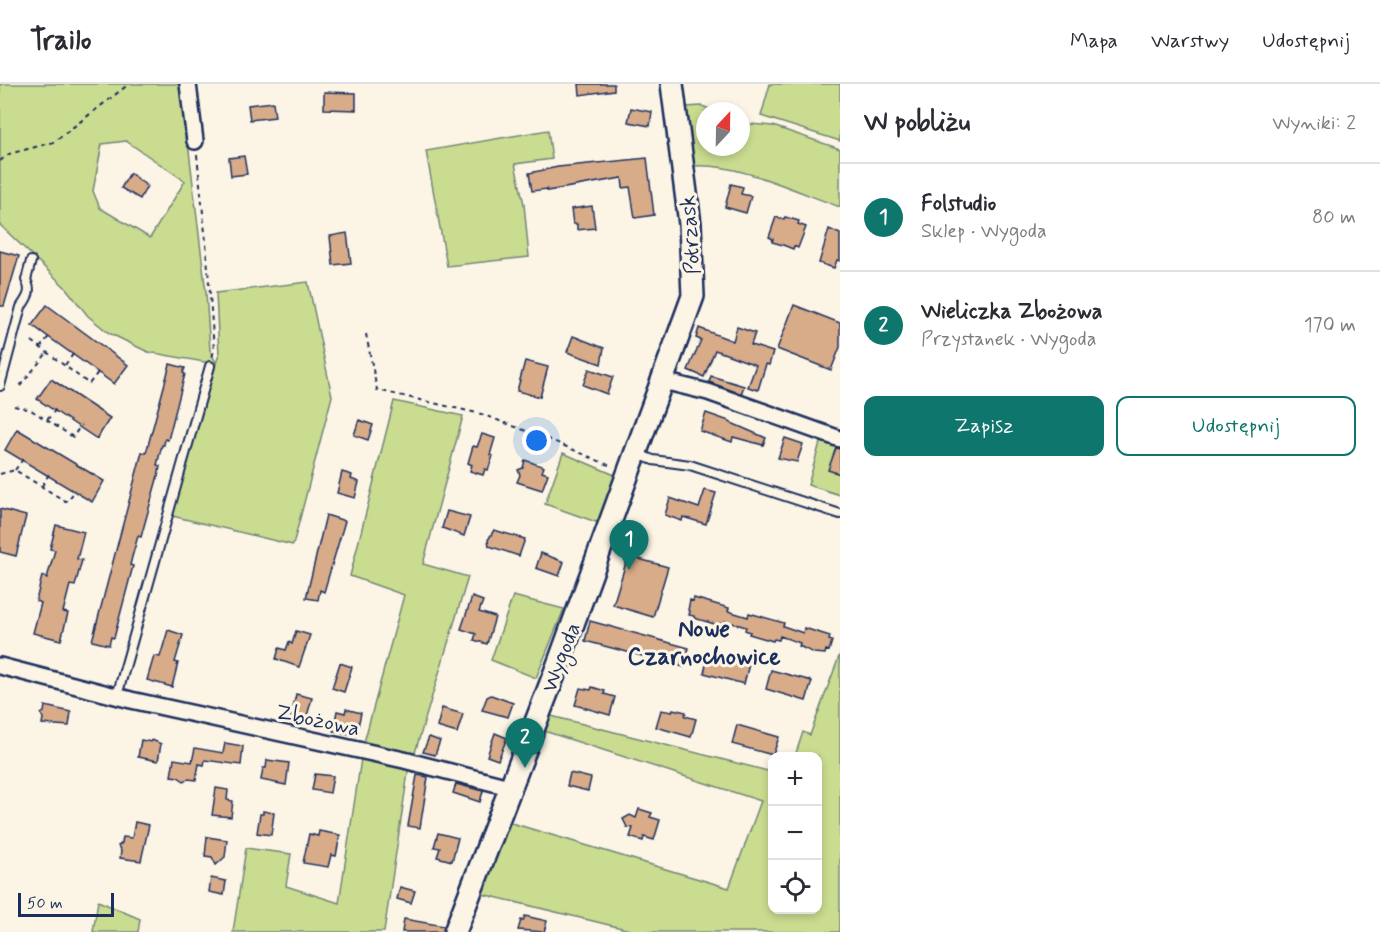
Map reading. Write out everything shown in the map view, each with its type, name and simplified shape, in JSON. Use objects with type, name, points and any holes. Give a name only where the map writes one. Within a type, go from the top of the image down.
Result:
[{"type":"street","points":[[188,84],[195,141]]},
{"type":"street","name":"Potrzask","points":[[663,381],[693,296],[690,224],[672,84]]},
{"type":"street","points":[[663,381],[708,392],[840,439]]},
{"type":"street","name":"Wygoda","points":[[455,932],[559,662],[663,381]]},
{"type":"street","name":"Zbożowa","points":[[0,666],[119,691],[509,787]]},
{"type":"lane","points":[[0,386],[21,307],[28,298],[30,288],[26,280],[31,261]]},
{"type":"lane","points":[[119,691],[210,366]]},
{"type":"lane","points":[[636,453],[652,460],[690,465],[840,514]]},
{"type":"path","points":[[0,161],[9,154],[54,142],[129,84]]},
{"type":"path","points":[[195,141],[206,242],[214,350],[210,366]]},
{"type":"path","points":[[366,334],[377,390],[480,414],[553,441],[628,473]]},
{"type":"path","points":[[40,348],[50,335]]},
{"type":"path","points":[[32,341],[89,384],[99,371]]},
{"type":"path","points":[[20,386],[48,353]]},
{"type":"path","points":[[65,365],[74,353]]},
{"type":"path","points":[[14,406],[31,410],[74,437],[81,425]]},
{"type":"path","points":[[47,420],[56,408]]},
{"type":"path","points":[[0,474],[15,470],[23,459]]},
{"type":"path","points":[[15,470],[65,501],[68,501],[75,490]]},
{"type":"path","points":[[42,486],[49,474]]},
{"type":"green space","points":[[0,84],[181,84],[206,293],[210,350],[216,363],[219,355],[216,293],[308,282],[332,396],[293,545],[172,516],[216,364],[148,352],[109,333],[88,316],[65,287],[0,225]],"holes":[[[126,141],[185,181],[150,238],[100,208],[93,191],[102,144]]]},
{"type":"green space","points":[[770,84],[840,84],[840,141],[761,116]]},
{"type":"green space","points":[[696,106],[696,156],[750,156],[750,124],[773,126],[840,149],[840,207],[749,174],[711,166],[694,166],[686,107]]},
{"type":"green space","points":[[548,130],[552,159],[515,164],[524,204],[529,257],[447,266],[426,151]]},
{"type":"green space","points":[[394,401],[463,416],[423,564],[468,577],[414,756],[363,746],[404,595],[350,576]]},
{"type":"green space","points":[[821,439],[840,445],[840,495],[808,485]]},
{"type":"green space","points":[[563,453],[617,476],[599,523],[545,504]]},
{"type":"green space","points":[[513,596],[564,609],[536,678],[491,660]]},
{"type":"green space","points":[[840,654],[840,932],[638,932],[478,893],[508,822],[729,888],[761,801],[541,730],[547,715],[768,771],[768,914],[822,914],[822,752],[796,752],[803,732],[810,735]]},
{"type":"green space","points":[[361,759],[409,766],[384,932],[233,932],[246,848],[291,854],[286,886],[339,903]]},
{"type":"green space","points":[[98,901],[140,919],[138,932],[93,932]]},
{"type":"building","points":[[579,84],[614,84],[614,90],[580,95]]},
{"type":"building","points":[[324,92],[356,93],[356,110],[324,109]]},
{"type":"building","points":[[273,102],[275,117],[250,120],[248,105]]},
{"type":"building","points":[[631,108],[652,112],[650,126],[628,122]]},
{"type":"building","points":[[244,156],[247,174],[231,176],[229,158]]},
{"type":"building","points":[[647,158],[654,215],[635,218],[630,187],[623,188],[622,178],[547,191],[547,189],[532,191],[529,173],[558,167]]},
{"type":"building","points":[[130,173],[147,186],[140,199],[121,188]]},
{"type":"building","points":[[731,184],[743,187],[741,194],[751,196],[746,213],[725,207]]},
{"type":"building","points":[[592,206],[595,228],[577,230],[577,224],[573,224],[571,209]]},
{"type":"building","points":[[776,217],[799,221],[798,224],[806,227],[798,248],[794,246],[793,249],[772,242],[773,239],[769,237]]},
{"type":"building","points":[[829,229],[840,234],[840,261],[837,260],[834,268],[819,263]]},
{"type":"building","points":[[347,233],[351,263],[333,265],[330,236]]},
{"type":"building","points":[[0,251],[19,256],[4,306],[0,306]]},
{"type":"building","points":[[47,305],[128,365],[114,384],[32,325]]},
{"type":"building","points":[[794,305],[840,323],[840,347],[831,370],[777,349]]},
{"type":"building","points":[[737,327],[755,333],[751,345],[773,352],[769,365],[766,364],[758,390],[748,387],[756,365],[715,350],[704,377],[688,370],[701,340],[696,338],[699,328],[733,341]]},
{"type":"building","points":[[573,336],[604,348],[601,364],[567,352]]},
{"type":"building","points":[[525,361],[548,367],[540,397],[517,391]]},
{"type":"building","points":[[170,364],[185,368],[183,373],[185,374],[168,440],[165,439],[162,445],[157,465],[160,466],[159,472],[141,537],[138,536],[132,557],[130,565],[133,566],[114,638],[111,637],[109,645],[92,641],[142,452],[146,453]]},
{"type":"building","points":[[589,369],[613,377],[607,394],[583,385]]},
{"type":"building","points":[[711,376],[744,386],[741,394],[709,382]]},
{"type":"building","points":[[51,379],[110,418],[97,439],[37,399]]},
{"type":"building","points":[[706,413],[766,438],[763,445],[733,437],[732,442],[700,431]]},
{"type":"building","points":[[359,420],[373,425],[368,440],[354,435]]},
{"type":"building","points":[[17,429],[104,481],[92,502],[5,450]]},
{"type":"building","points":[[482,434],[495,438],[490,455],[493,456],[488,470],[485,469],[483,475],[470,471],[472,465],[468,463],[473,446],[477,447]]},
{"type":"building","points":[[785,438],[803,444],[797,462],[778,458]]},
{"type":"building","points":[[836,448],[840,449],[840,474],[828,470]]},
{"type":"building","points":[[525,460],[544,467],[542,472],[548,474],[542,490],[517,482],[520,475],[518,470],[523,468]]},
{"type":"building","points":[[342,472],[352,475],[351,479],[359,482],[355,498],[337,493]]},
{"type":"building","points":[[705,490],[716,493],[706,524],[683,517],[682,521],[665,515],[670,498],[699,508]]},
{"type":"building","points":[[0,509],[26,516],[16,556],[0,552]]},
{"type":"building","points":[[447,511],[470,517],[464,536],[442,528]]},
{"type":"building","points":[[326,515],[345,521],[324,592],[320,590],[318,600],[306,598]]},
{"type":"building","points":[[56,525],[84,532],[77,559],[82,560],[75,586],[70,585],[63,612],[68,613],[61,640],[33,633],[41,603],[36,601],[42,576],[47,578],[55,550],[50,549]]},
{"type":"building","points":[[494,530],[525,539],[519,556],[489,546],[488,540]]},
{"type":"building","points":[[541,553],[564,562],[559,576],[536,568]]},
{"type":"building","points":[[628,556],[668,567],[653,617],[613,605]]},
{"type":"building","points":[[472,597],[483,601],[479,612],[495,617],[487,644],[474,640],[476,634],[461,629]]},
{"type":"building","points":[[694,598],[729,608],[728,611],[748,617],[749,613],[784,623],[783,626],[803,633],[804,628],[830,636],[829,640],[832,641],[829,651],[826,650],[825,654],[814,653],[799,646],[800,643],[780,636],[779,640],[774,639],[773,641],[749,634],[750,632],[745,630],[746,627],[725,621],[724,625],[719,623],[718,625],[694,618],[689,615],[688,610],[690,600],[693,601]]},
{"type":"building","points":[[590,621],[689,648],[684,667],[673,664],[673,661],[655,657],[654,659],[585,641]]},
{"type":"building","points":[[168,630],[183,635],[175,662],[178,663],[172,687],[147,680],[154,656],[160,657]]},
{"type":"building","points":[[296,631],[310,635],[299,667],[276,659],[279,648],[286,650],[289,642],[292,644]]},
{"type":"building","points":[[709,653],[749,664],[744,684],[704,673]]},
{"type":"building","points":[[340,663],[352,667],[344,692],[332,688]]},
{"type":"building","points":[[771,670],[812,681],[806,701],[766,689]]},
{"type":"building","points":[[592,687],[615,697],[610,715],[575,705],[580,688],[591,690]]},
{"type":"building","points":[[296,694],[312,698],[306,720],[291,717]]},
{"type":"building","points":[[491,695],[513,703],[508,717],[482,710],[487,697]]},
{"type":"building","points":[[45,706],[71,712],[69,726],[42,724],[41,714]]},
{"type":"building","points":[[442,708],[463,714],[457,733],[437,727]]},
{"type":"building","points":[[346,709],[361,713],[356,735],[333,731],[337,711],[345,713]]},
{"type":"building","points":[[673,709],[686,712],[685,716],[696,719],[691,737],[656,727],[661,710],[672,712]]},
{"type":"building","points":[[737,725],[779,737],[774,752],[768,754],[732,744]]},
{"type":"building","points":[[495,733],[507,738],[498,760],[487,756]]},
{"type":"building","points":[[429,737],[440,741],[435,755],[423,752]]},
{"type":"building","points":[[141,740],[151,742],[152,740],[161,744],[158,761],[138,757]]},
{"type":"building","points":[[225,743],[243,746],[241,765],[205,760],[204,765],[199,764],[196,780],[184,781],[171,776],[174,759],[192,762],[195,748],[223,753]]},
{"type":"building","points":[[267,760],[289,763],[286,785],[261,780]]},
{"type":"building","points":[[570,773],[591,778],[588,791],[567,786]]},
{"type":"building","points":[[315,774],[333,776],[330,793],[312,790]]},
{"type":"building","points":[[417,775],[428,777],[420,828],[408,826]]},
{"type":"building","points":[[456,784],[483,791],[480,802],[453,793]]},
{"type":"building","points":[[216,788],[228,790],[227,800],[233,801],[231,817],[212,815]]},
{"type":"building","points":[[639,809],[652,813],[650,817],[660,820],[654,840],[644,837],[643,841],[630,837],[633,828],[627,827],[623,819],[630,815],[636,818]]},
{"type":"building","points":[[263,811],[274,813],[271,835],[257,833],[260,814],[263,814]]},
{"type":"building","points":[[135,822],[149,825],[141,861],[120,858],[121,851],[118,846],[122,843],[123,837],[132,838]]},
{"type":"building","points":[[319,831],[340,835],[336,856],[331,855],[328,867],[303,863],[309,834],[318,836]]},
{"type":"building","points":[[438,833],[458,838],[452,861],[437,857],[440,848],[434,847]]},
{"type":"building","points":[[207,837],[227,840],[225,857],[216,865],[212,857],[205,856]]},
{"type":"building","points":[[211,878],[226,881],[224,895],[209,892]]},
{"type":"building","points":[[400,887],[415,891],[411,903],[397,899]]},
{"type":"building","points":[[525,916],[547,921],[544,932],[518,930]]},
{"type":"building","points":[[404,919],[444,926],[443,932],[402,932]]},
{"type":"place","name":"Folstudio","points":[[629,570]]},
{"type":"place","name":"Wieliczka Zbożowa","points":[[525,768]]},
{"type":"district","name":"Nowe Czarnochowice","points":[[704,642]]}]
